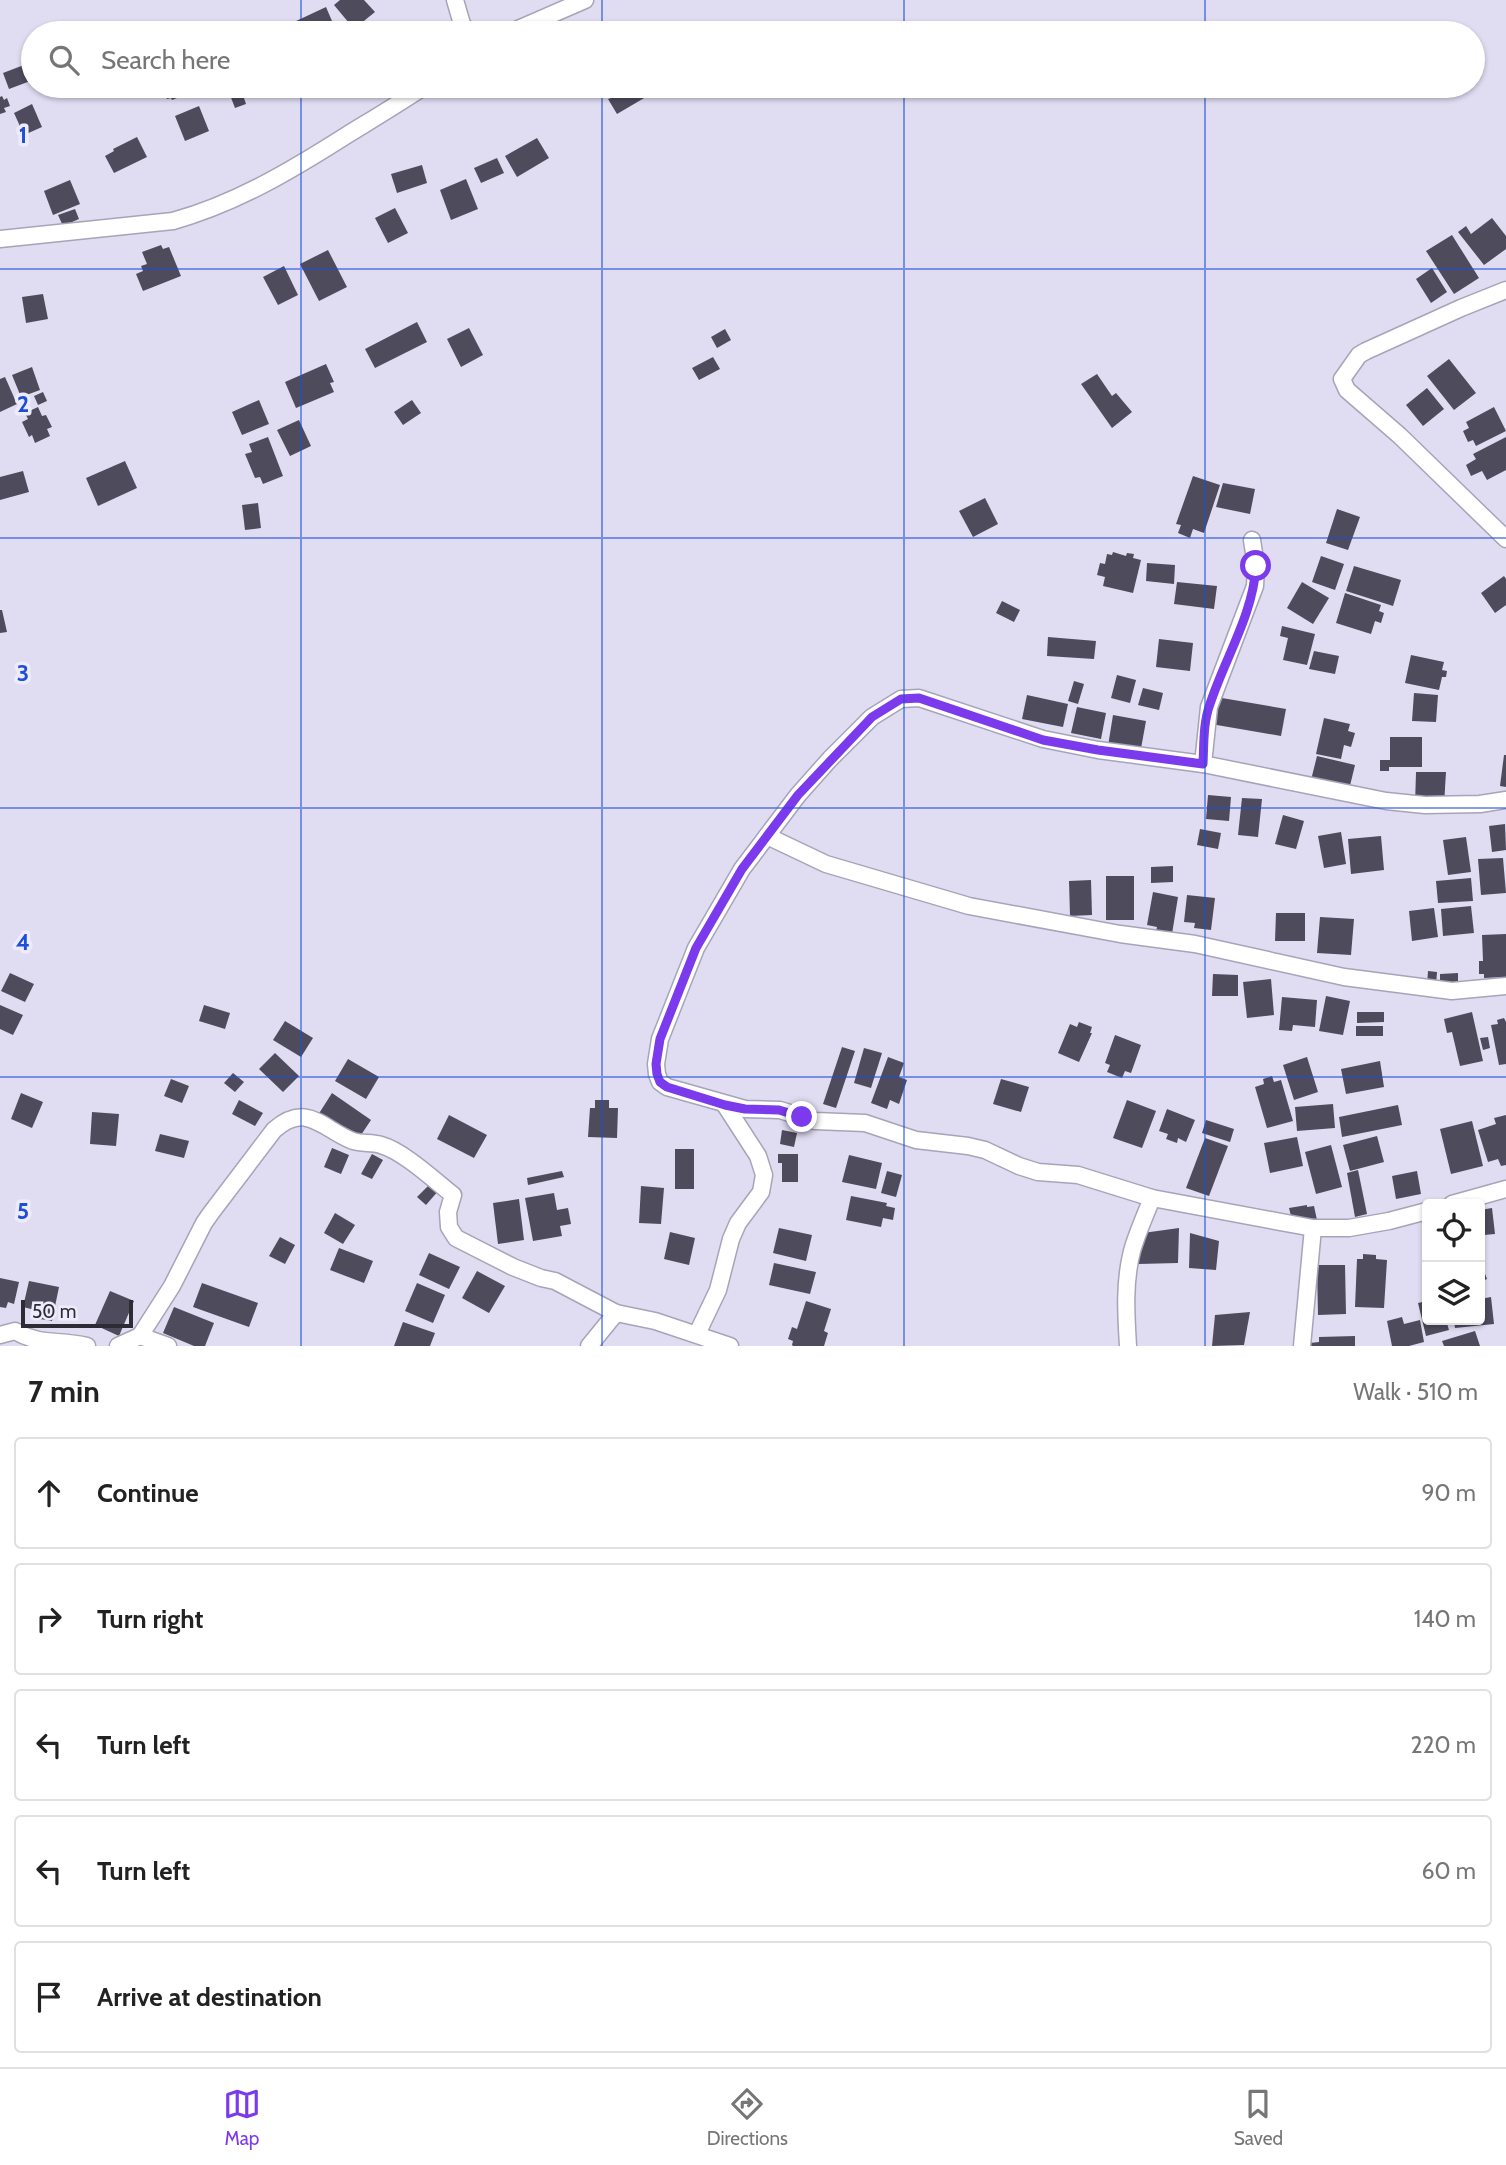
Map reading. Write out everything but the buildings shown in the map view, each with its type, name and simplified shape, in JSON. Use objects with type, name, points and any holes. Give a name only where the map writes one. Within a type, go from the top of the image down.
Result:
[{"type":"street","points":[[455,0],[461,21]]},
{"type":"street","points":[[537,21],[585,0]]},
{"type":"street","points":[[0,239],[173,221],[199,214],[279,177],[406,98]]},
{"type":"street","points":[[1506,290],[1366,351],[1359,355],[1342,379],[1347,390],[1400,436],[1506,539]]},
{"type":"street","points":[[1203,764],[1209,707],[1255,586],[1256,566],[1252,540]]},
{"type":"street","points":[[1422,1212],[1389,1222],[1349,1228],[1313,1228],[1152,1198],[1078,1175],[1038,1172],[985,1150],[916,1139],[864,1124],[815,1121],[779,1110],[745,1109],[725,1105],[667,1087],[660,1082],[656,1064],[660,1039],[696,948],[724,897],[767,836],[798,795],[872,717],[892,703],[909,697],[919,698],[1043,740],[1203,764],[1399,802],[1425,806],[1506,800]]},
{"type":"street","points":[[767,836],[826,864],[969,906],[1120,934],[1195,944],[1344,977],[1452,991],[1506,986]]},
{"type":"street","points":[[698,1334],[718,1290],[730,1239],[738,1223],[761,1192],[764,1175],[758,1156],[725,1105]]},
{"type":"street","points":[[118,1346],[140,1336],[172,1286],[204,1223],[274,1130],[304,1116],[356,1142],[382,1145],[414,1163],[453,1195],[448,1212],[449,1227],[456,1238],[513,1267],[541,1279],[555,1281],[616,1312],[698,1334],[730,1346]]},
{"type":"street","points":[[1470,1199],[1506,1189]]},
{"type":"street","points":[[1128,1346],[1128,1273],[1132,1250],[1152,1198]]},
{"type":"street","points":[[1302,1346],[1313,1228]]},
{"type":"street","points":[[589,1346],[616,1312]]},
{"type":"street","points":[[0,1335],[15,1331],[27,1341],[87,1346]]},
{"type":"street","points":[[140,1336],[168,1346]]},
{"type":"route","points":[[802,1117],[779,1110],[745,1109],[725,1105],[667,1087],[660,1082],[656,1064],[660,1039],[696,948],[742,869],[798,795],[872,717],[892,703],[909,697],[919,698],[1043,740],[1203,764],[1209,707],[1249,606],[1255,586],[1256,566]]}]
